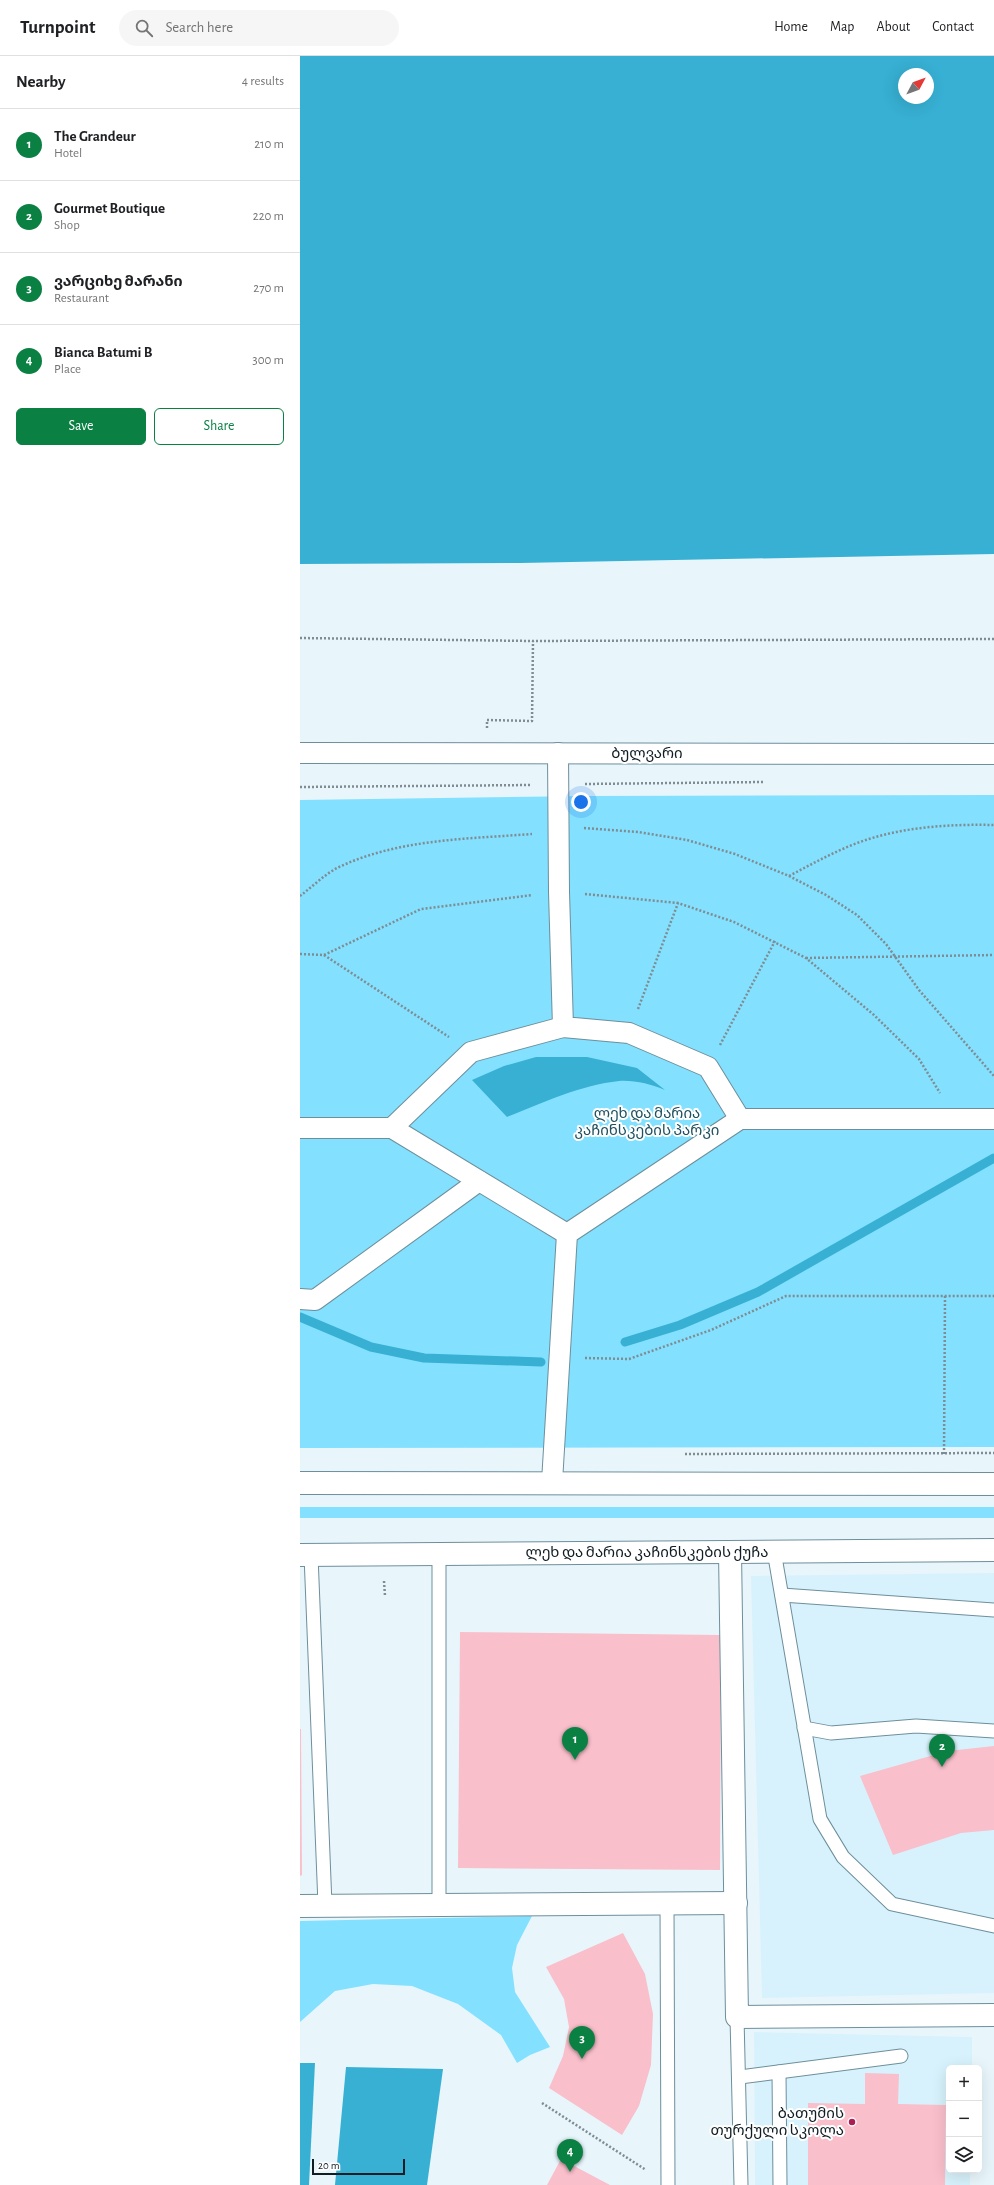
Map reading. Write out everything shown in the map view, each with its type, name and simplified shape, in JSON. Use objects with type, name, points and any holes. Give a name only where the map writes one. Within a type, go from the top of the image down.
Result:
[{"type":"main road","points":[[300,1483],[552,1482],[994,1484]]},
{"type":"main road","name":"ლეხ და მარია კაჩინსკების ქუჩა","points":[[306,1555],[994,1550]]},
{"type":"main road","points":[[730,1552],[737,2017],[994,2015]]},
{"type":"main road","points":[[300,1906],[736,1903]]},
{"type":"street","name":"ბულვარი","points":[[300,753],[994,754]]},
{"type":"street","points":[[558,753],[559,892],[563,1027]]},
{"type":"street","points":[[392,1128],[472,1052],[563,1027],[629,1033],[708,1067],[740,1119]]},
{"type":"street","points":[[567,1234],[740,1119],[994,1120]]},
{"type":"street","points":[[300,1128],[392,1128],[567,1234]]},
{"type":"street","points":[[300,1300],[315,1300],[479,1181]]},
{"type":"street","points":[[552,1482],[567,1234]]},
{"type":"lane","points":[[774,1551],[820,1819],[843,1857],[892,1904],[994,1926]]},
{"type":"lane","points":[[439,1554],[439,1904]]},
{"type":"lane","points":[[306,1555],[326,1905]]},
{"type":"lane","points":[[782,1595],[994,1610]]},
{"type":"lane","points":[[804,1728],[831,1733],[916,1726],[994,1731]]},
{"type":"lane","points":[[667,1903],[668,2185]]},
{"type":"lane","points":[[737,2017],[740,2077],[741,2185]]},
{"type":"lane","points":[[740,2077],[901,2056]]},
{"type":"lane","points":[[779,2072],[780,2185]]},
{"type":"path","points":[[300,638],[533,641],[994,639]]},
{"type":"path","points":[[487,720],[532,721],[533,641]]},
{"type":"path","points":[[300,787],[772,782]]},
{"type":"path","points":[[789,876],[854,844],[884,835],[955,824],[994,826]]},
{"type":"path","points":[[300,896],[335,869],[369,854],[403,846],[448,840],[558,832],[583,828],[638,832],[687,840],[735,854],[789,876],[826,895],[857,915],[894,955],[919,990],[994,1076]]},
{"type":"path","points":[[300,954],[324,955],[421,909],[559,892],[678,903],[734,922],[775,941],[806,958],[874,1015],[919,1059],[955,1120]]},
{"type":"path","points":[[629,1033],[678,903]]},
{"type":"path","points":[[708,1067],[775,941]]},
{"type":"path","points":[[324,955],[472,1052]]},
{"type":"path","points":[[806,958],[894,955],[994,955]]},
{"type":"path","points":[[559,1357],[629,1360],[711,1330],[786,1296],[994,1296]]},
{"type":"path","points":[[944,1453],[945,1296]]},
{"type":"path","points":[[542,2103],[668,2185]]},
{"type":"shaded area","points":[[300,56],[994,56],[994,554],[520,563],[300,564]]},
{"type":"shaded area","points":[[536,1057],[587,1057],[637,1068],[665,1090],[648,1084],[631,1081],[605,1083],[576,1090],[507,1117],[472,1080],[504,1066]]},
{"type":"shaded area","points":[[994,1573],[994,1993],[762,1998],[751,1576]]},
{"type":"shaded area","name":"ბათუმის თურქული სკოლა","points":[[754,2032],[972,2037],[972,2065],[946,2065],[946,2173],[970,2173],[970,2185],[755,2185]]},
{"type":"shaded area","points":[[300,2063],[315,2063],[309,2185],[300,2185]]},
{"type":"shaded area","points":[[346,2067],[443,2069],[427,2185],[335,2185]]},
{"type":"green space","name":"ლეხ და მარია კაჩინსკების პარკი","points":[[994,795],[994,1447],[300,1448],[300,800],[587,796]]},
{"type":"green space","points":[[300,1507],[994,1507],[994,1518],[300,1518]]},
{"type":"green space","points":[[532,1916],[517,1945],[512,1968],[515,1992],[550,2047],[530,2055],[517,2063],[501,2035],[458,2004],[412,1986],[373,1984],[335,1991],[300,2022],[300,1921]]},
{"type":"building","points":[[460,1632],[721,1635],[720,1870],[458,1868]]},
{"type":"building","points":[[300,1729],[302,1875],[300,1876]]},
{"type":"building","points":[[994,1746],[994,1830],[961,1833],[893,1855],[860,1776],[948,1751]]},
{"type":"building","points":[[623,1933],[645,1974],[653,2014],[651,2065],[639,2106],[622,2135],[549,2088],[563,2056],[569,2027],[564,1999],[546,1967]]},
{"type":"building","points":[[865,2073],[899,2074],[898,2104],[946,2105],[945,2185],[808,2185],[808,2103],[865,2104]]},
{"type":"building","points":[[561,2159],[610,2185],[547,2185]]},
{"type":"waterway","points":[[625,1342],[680,1325],[758,1292],[994,1158]]},
{"type":"waterway","points":[[300,1317],[371,1347],[424,1358],[541,1362]]},
{"type":"place","name":"The Grandeur","points":[[575,1760]]},
{"type":"place","name":"Gourmet Boutique","points":[[942,1767]]},
{"type":"place","name":"ვარციხე მარანი","points":[[582,2059]]},
{"type":"place","name":"ბათუმის თურქული სკოლა","points":[[852,2122]]},
{"type":"place","name":"Bianca Batumi B","points":[[570,2172]]}]
